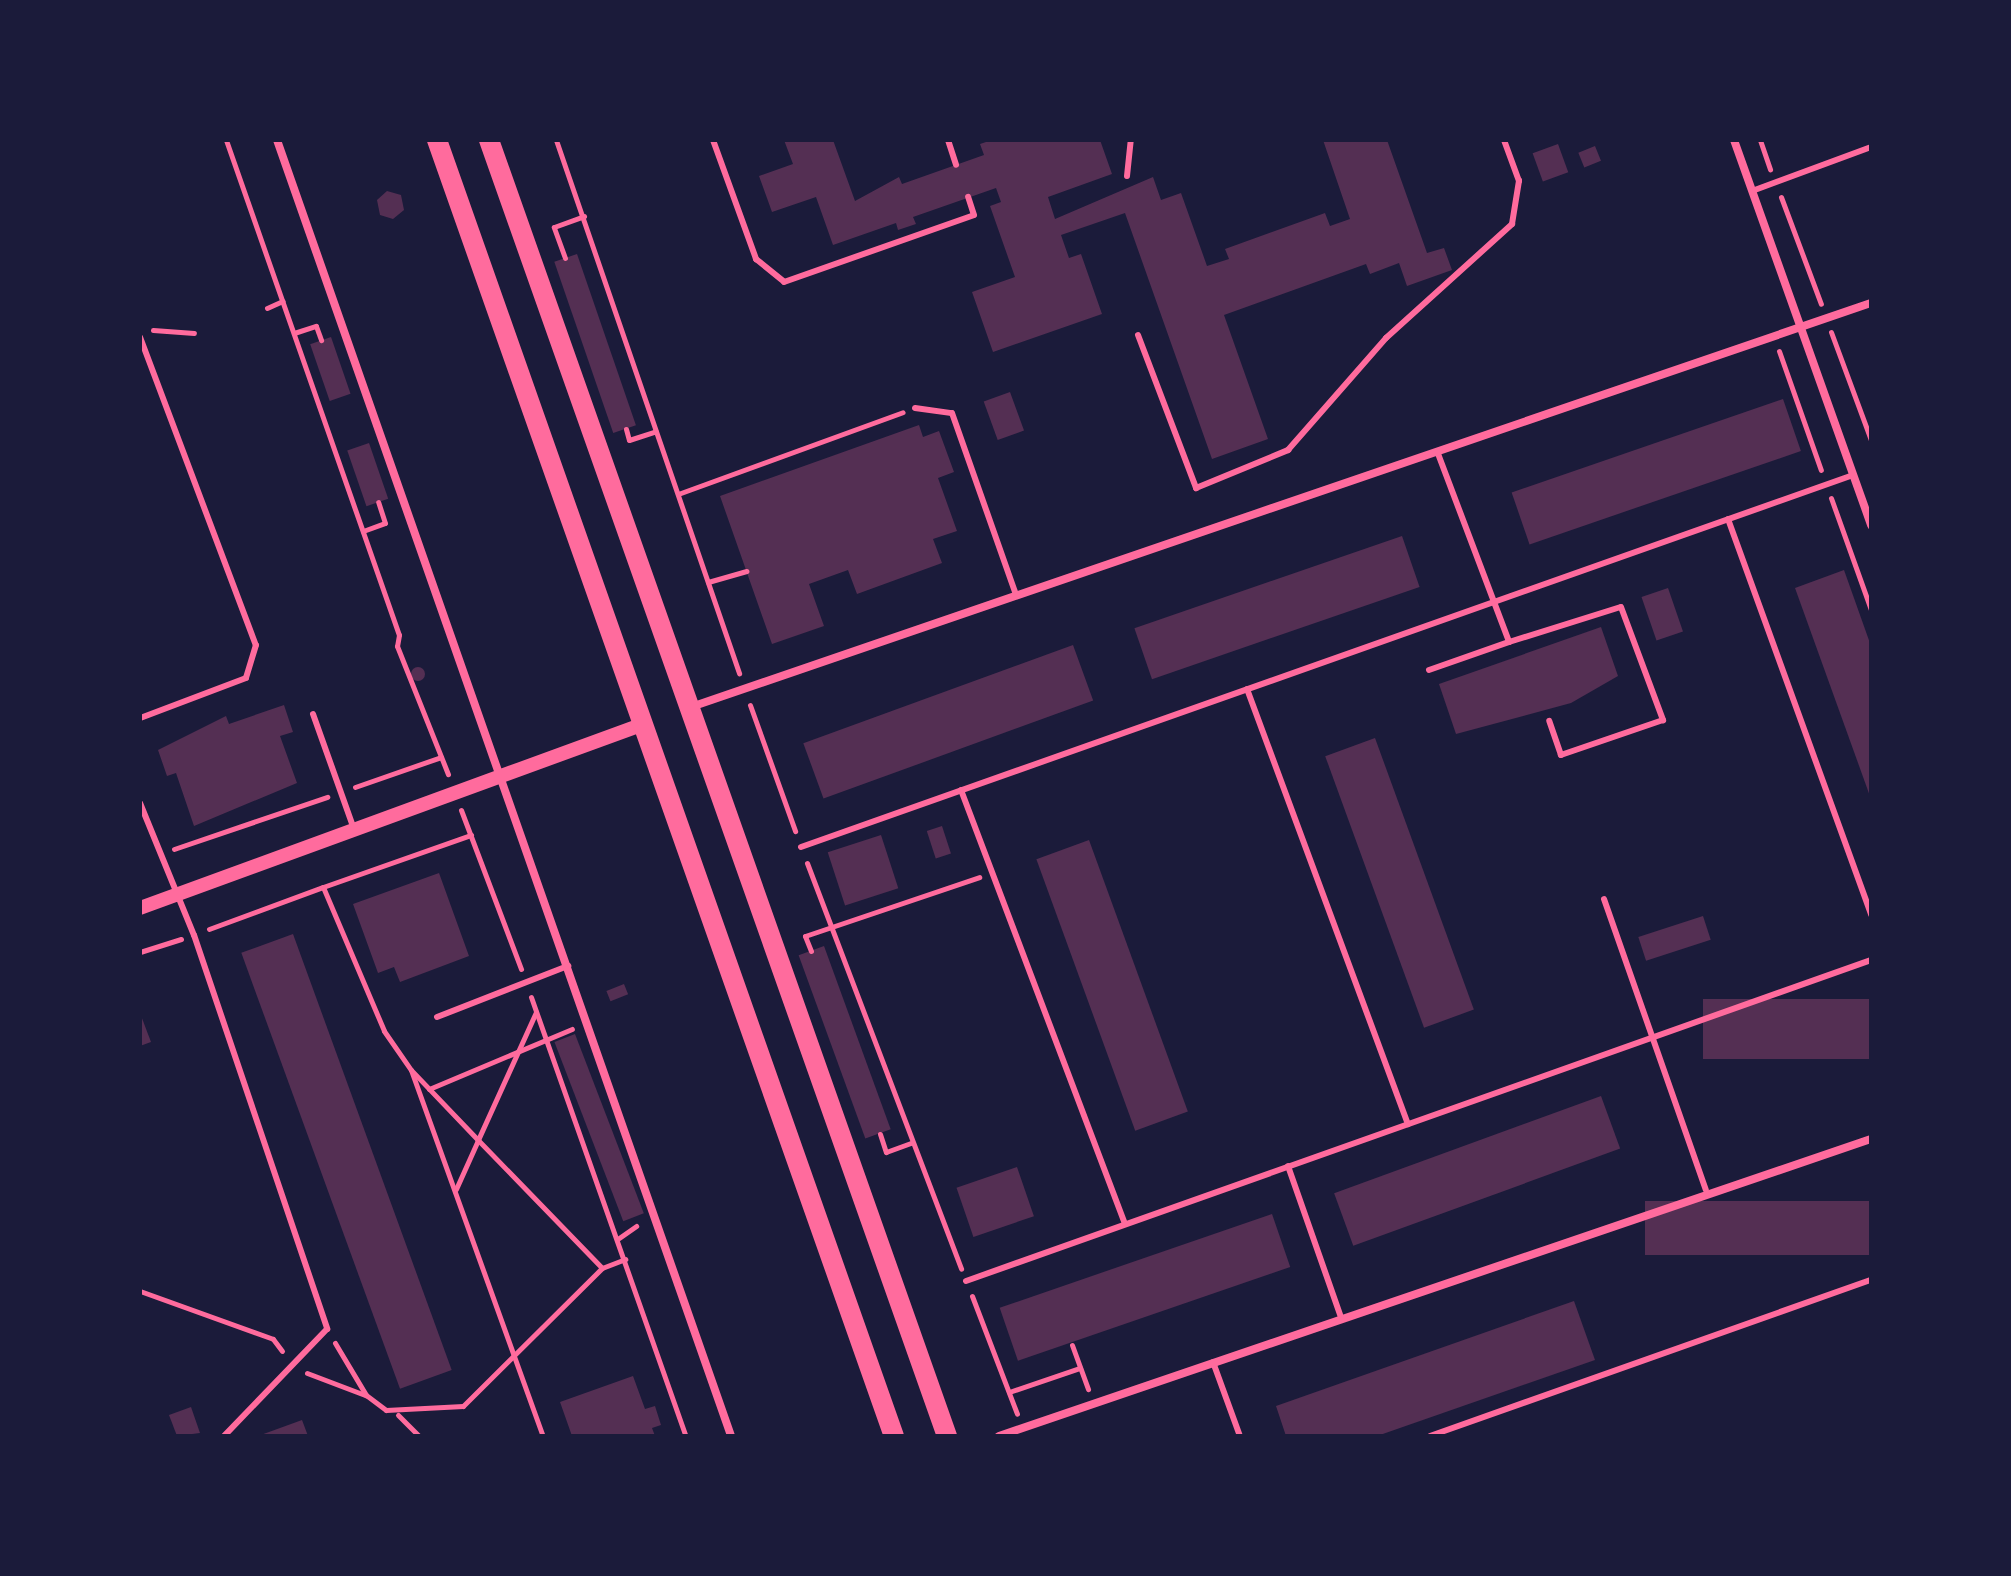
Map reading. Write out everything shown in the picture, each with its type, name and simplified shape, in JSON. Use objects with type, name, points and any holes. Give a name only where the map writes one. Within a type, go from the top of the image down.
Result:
[{"type":"main road","points":[[437,140],[894,1436]]},
{"type":"main road","points":[[489,140],[947,1436]]},
{"type":"street","points":[[277,140],[504,775],[731,1436]]},
{"type":"street","points":[[1734,140],[1871,525]]},
{"type":"street","points":[[688,708],[1871,303]]},
{"type":"street","points":[[140,908],[641,725]]},
{"type":"street","points":[[999,1436],[1706,1190],[1871,1139]]},
{"type":"lane","points":[[713,140],[756,259],[784,282],[974,215],[968,197]]},
{"type":"lane","points":[[948,140],[956,165]]},
{"type":"lane","points":[[1127,176],[1131,140]]},
{"type":"lane","points":[[1138,335],[1196,488],[1288,450],[1386,338],[1512,224],[1519,181],[1504,140]]},
{"type":"lane","points":[[1752,191],[1871,147]]},
{"type":"lane","points":[[140,337],[256,645],[246,678],[140,718]]},
{"type":"lane","points":[[915,408],[952,413],[1016,595]]},
{"type":"lane","points":[[1437,451],[1509,642]]},
{"type":"lane","points":[[801,847],[1853,475]]},
{"type":"lane","points":[[1728,519],[1871,915]]},
{"type":"lane","points":[[1429,670],[1621,607],[1663,720],[1561,755],[1549,721]]},
{"type":"lane","points":[[1247,689],[1408,1124]]},
{"type":"lane","points":[[313,714],[355,832]]},
{"type":"lane","points":[[961,790],[1125,1224]]},
{"type":"lane","points":[[140,803],[158,854],[194,935],[327,1329],[295,1368],[224,1436]]},
{"type":"lane","points":[[1604,899],[1648,1038],[1706,1190]]},
{"type":"lane","points":[[966,1281],[1871,960]]},
{"type":"lane","points":[[437,1017],[568,966]]},
{"type":"lane","points":[[1288,1166],[1341,1317]]},
{"type":"lane","points":[[1430,1436],[1871,1280]]},
{"type":"lane","points":[[1213,1362],[1240,1436]]},
{"type":"path","points":[[556,140],[744,688],[830,927],[1023,1428]]},
{"type":"path","points":[[1760,140],[1871,440]]},
{"type":"path","points":[[565,258],[554,227],[584,216]]},
{"type":"path","points":[[267,308],[283,301]]},
{"type":"path","points":[[294,333],[316,326],[321,340]]},
{"type":"path","points":[[140,330],[194,333]]},
{"type":"path","points":[[1832,332],[1803,339],[1778,350],[1871,610]]},
{"type":"path","points":[[678,494],[915,408]]},
{"type":"path","points":[[626,429],[629,440],[656,431]]},
{"type":"path","points":[[363,531],[385,523],[378,502]]},
{"type":"path","points":[[708,582],[746,571]]},
{"type":"path","points":[[158,854],[441,757]]},
{"type":"path","points":[[140,952],[471,835]]},
{"type":"path","points":[[811,951],[805,936],[991,873]]},
{"type":"path","points":[[323,887],[384,1031],[411,1070],[602,1268]]},
{"type":"path","points":[[456,1189],[536,1011]]},
{"type":"path","points":[[429,1089],[546,1039]]},
{"type":"path","points":[[411,1070],[517,1352],[543,1436]]},
{"type":"path","points":[[880,1134],[886,1152],[911,1143]]},
{"type":"path","points":[[619,1238],[637,1231]]},
{"type":"path","points":[[397,1414],[463,1406],[602,1268],[625,1259]]},
{"type":"path","points":[[140,1291],[273,1339],[295,1368],[366,1395],[397,1414],[419,1436]]},
{"type":"path","points":[[327,1329],[366,1395]]},
{"type":"path","points":[[1072,1345],[1093,1403]]},
{"type":"path","points":[[1009,1392],[1080,1368]]},
{"type":"building","points":[[784,140],[833,140],[855,201],[899,177],[902,184],[984,155],[980,144],[992,140],[1100,140],[1112,174],[1048,197],[1055,219],[1153,177],[1161,200],[1181,193],[1207,266],[1229,259],[1225,249],[1325,213],[1330,226],[1350,219],[1323,140],[1387,140],[1427,253],[1444,248],[1452,270],[1407,286],[1399,263],[1370,274],[1366,264],[1224,315],[1268,439],[1212,459],[1125,213],[1061,235],[1069,258],[1081,254],[1102,314],[993,352],[972,292],[1015,277],[990,206],[1001,202],[996,188],[913,217],[916,224],[898,230],[896,223],[833,245],[816,197],[772,212],[759,176],[793,164]]},
{"type":"building","points":[[1558,144],[1568,172],[1543,181],[1533,153]]},
{"type":"building","points":[[1595,146],[1601,161],[1584,168],[1578,153]]},
{"type":"building","points":[[387,191],[401,195],[404,210],[393,219],[380,215],[377,200]]},
{"type":"building","points":[[577,254],[636,425],[613,433],[554,262]]},
{"type":"building","points":[[331,337],[351,394],[330,401],[310,344]]},
{"type":"building","points":[[1010,392],[1024,431],[998,440],[984,402]]},
{"type":"building","points":[[1783,399],[1801,451],[1530,544],[1512,492]]},
{"type":"building","points":[[919,425],[923,437],[939,431],[954,472],[938,478],[957,531],[933,539],[942,563],[857,594],[848,570],[809,584],[824,626],[772,644],[720,496]]},
{"type":"building","points":[[369,443],[388,499],[366,506],[347,450]]},
{"type":"building","points":[[1402,536],[1420,587],[1152,679],[1134,628]]},
{"type":"building","points":[[1844,570],[1871,646],[1871,799],[1795,588]]},
{"type":"building","points":[[1668,588],[1683,631],[1657,641],[1642,597]]},
{"type":"building","points":[[1601,627],[1618,676],[1571,703],[1456,734],[1439,684]]},
{"type":"building","points":[[1073,645],[1093,700],[823,799],[803,743]]},
{"type":"building","points":[[418,667],[425,674],[418,681],[411,674]]},
{"type":"building","points":[[284,705],[293,732],[280,736],[297,783],[194,826],[176,773],[167,776],[158,750],[226,716],[229,724]]},
{"type":"building","points":[[1375,738],[1474,1010],[1424,1028],[1325,756]]},
{"type":"building","points":[[942,826],[951,854],[936,859],[927,831]]},
{"type":"building","points":[[881,835],[898,888],[845,906],[828,852]]},
{"type":"building","points":[[1089,840],[1188,1112],[1135,1131],[1036,859]]},
{"type":"building","points":[[439,873],[469,956],[400,982],[394,967],[378,973],[353,904]]},
{"type":"building","points":[[1703,916],[1711,940],[1646,961],[1638,937]]},
{"type":"building","points":[[293,934],[452,1370],[400,1389],[241,953]]},
{"type":"building","points":[[824,946],[891,1129],[865,1138],[799,955]]},
{"type":"building","points":[[624,984],[628,994],[611,1001],[606,991]]},
{"type":"building","points":[[1703,999],[1871,999],[1871,1059],[1703,1059]]},
{"type":"building","points":[[140,1013],[151,1042],[140,1046]]},
{"type":"building","points":[[575,1034],[644,1213],[623,1221],[554,1042]]},
{"type":"building","points":[[1601,1096],[1620,1149],[1353,1246],[1334,1193]]},
{"type":"building","points":[[1017,1167],[1034,1216],[973,1237],[956,1188]]},
{"type":"building","points":[[1645,1201],[1871,1201],[1871,1255],[1645,1255]]},
{"type":"building","points":[[1272,1214],[1290,1267],[1018,1361],[1000,1308]]},
{"type":"building","points":[[1574,1301],[1595,1360],[1377,1436],[1286,1436],[1276,1406]]},
{"type":"building","points":[[633,1376],[645,1409],[655,1406],[661,1425],[652,1428],[655,1436],[572,1436],[560,1402]]},
{"type":"building","points":[[191,1407],[200,1433],[177,1436],[169,1415]]},
{"type":"building","points":[[302,1420],[308,1436],[258,1436]]}]
